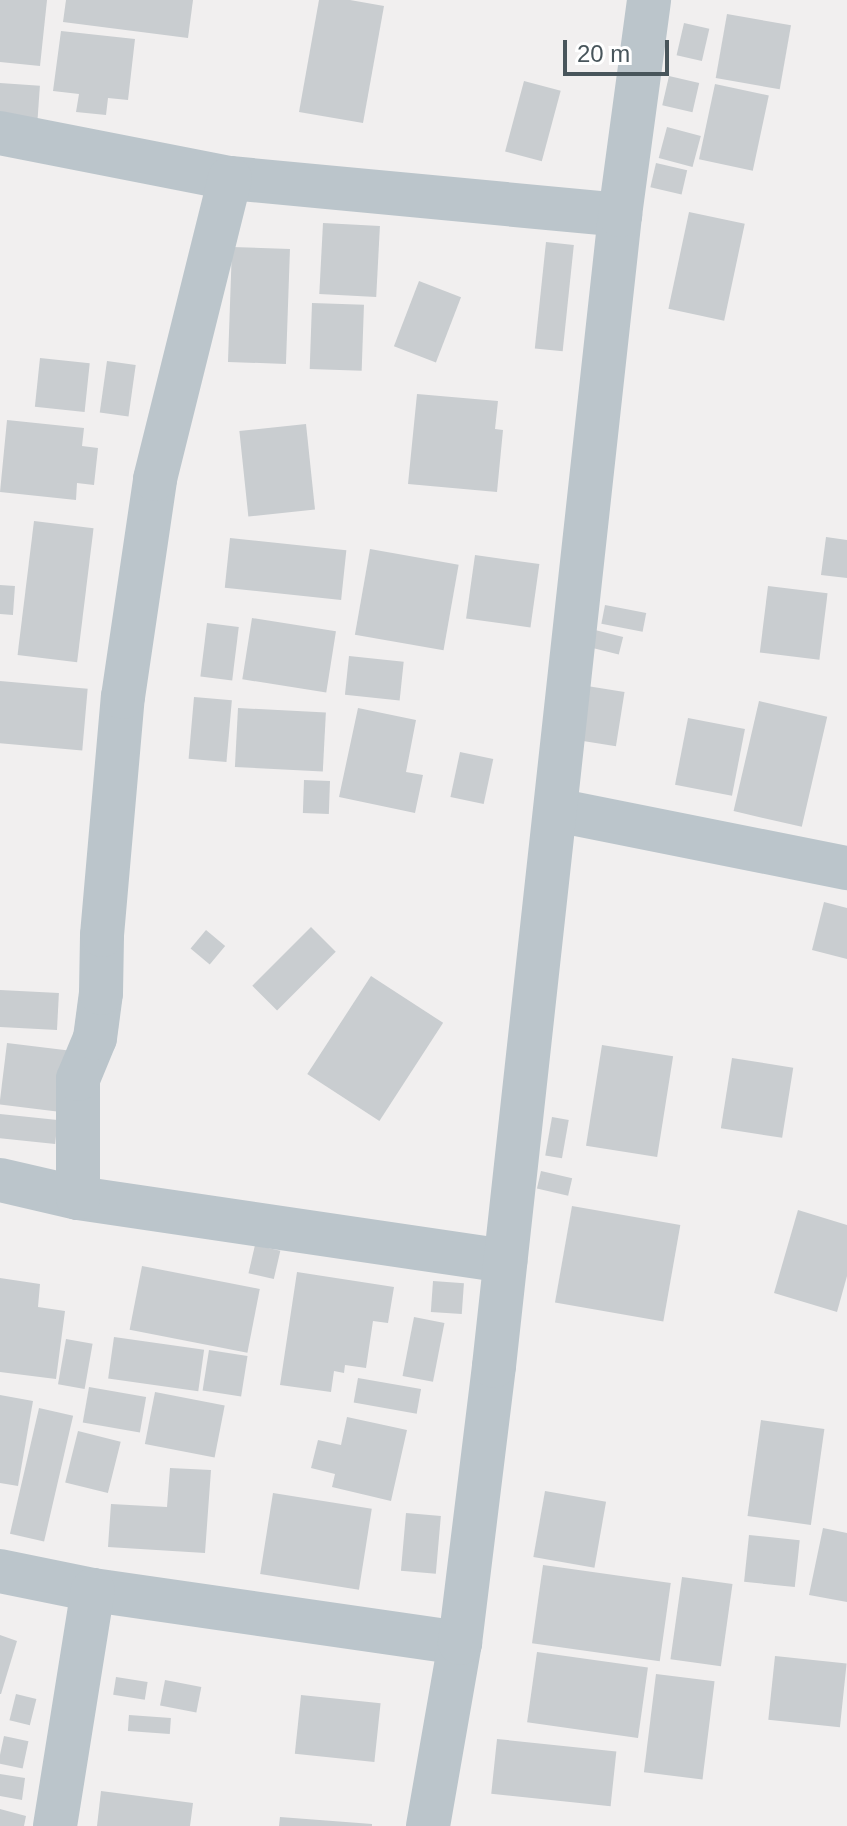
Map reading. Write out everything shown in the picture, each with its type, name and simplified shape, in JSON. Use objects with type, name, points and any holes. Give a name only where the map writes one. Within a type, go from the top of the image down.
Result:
[{"type":"street","points":[[428,1826],[460,1643],[556,810],[620,215],[649,0]]},
{"type":"street","points":[[0,133],[230,178],[620,215]]},
{"type":"street","points":[[78,1198],[78,1079],[95,1038],[101,993],[102,935],[125,681],[155,479],[230,178]]},
{"type":"street","points":[[556,810],[847,868]]},
{"type":"street","points":[[0,1180],[78,1198],[505,1261]]},
{"type":"street","points":[[0,1571],[93,1590],[460,1643]]},
{"type":"street","points":[[55,1826],[93,1590]]},
{"type":"building","points":[[0,0],[47,0],[40,66],[0,62]]},
{"type":"building","points":[[66,0],[193,0],[188,38],[63,22]]},
{"type":"building","points":[[319,0],[350,0],[384,6],[363,123],[299,112]]},
{"type":"building","points":[[727,14],[791,25],[780,89],[716,78]]},
{"type":"building","points":[[684,23],[709,29],[702,61],[677,55]]},
{"type":"building","points":[[61,31],[135,39],[128,100],[108,98],[106,115],[76,112],[79,94],[53,91]]},
{"type":"building","points":[[669,76],[699,83],[692,112],[662,105]]},
{"type":"building","points":[[524,81],[561,91],[542,161],[505,152]]},
{"type":"building","points":[[0,83],[40,86],[37,127],[0,124]]},
{"type":"building","points":[[715,84],[769,95],[753,171],[699,159]]},
{"type":"building","points":[[667,127],[701,136],[693,167],[659,158]]},
{"type":"building","points":[[656,163],[687,170],[682,195],[650,187]]},
{"type":"building","points":[[689,212],[745,224],[724,321],[668,309]]},
{"type":"building","points":[[323,223],[380,226],[376,297],[319,294]]},
{"type":"building","points":[[546,242],[574,245],[563,351],[535,348]]},
{"type":"building","points":[[232,247],[290,249],[286,364],[228,362]]},
{"type":"building","points":[[419,281],[461,297],[436,362],[394,346]]},
{"type":"building","points":[[312,303],[364,305],[362,371],[310,369]]},
{"type":"building","points":[[40,358],[90,363],[85,412],[35,407]]},
{"type":"building","points":[[107,361],[136,365],[128,417],[100,412]]},
{"type":"building","points":[[417,394],[498,401],[495,429],[503,430],[497,492],[408,484]]},
{"type":"building","points":[[7,420],[84,428],[82,446],[98,448],[94,485],[77,483],[76,500],[0,492]]},
{"type":"building","points":[[306,424],[315,510],[248,517],[239,431]]},
{"type":"building","points":[[34,521],[94,528],[77,662],[18,655]]},
{"type":"building","points":[[826,537],[847,540],[847,578],[821,575]]},
{"type":"building","points":[[230,538],[346,550],[341,600],[225,588]]},
{"type":"building","points":[[370,549],[459,565],[444,650],[355,635]]},
{"type":"building","points":[[475,555],[539,564],[530,627],[466,618]]},
{"type":"building","points":[[0,585],[15,586],[13,615],[0,614]]},
{"type":"building","points":[[768,586],[828,593],[819,660],[760,653]]},
{"type":"building","points":[[605,605],[646,613],[643,632],[601,624]]},
{"type":"building","points":[[252,618],[336,631],[326,693],[242,679]]},
{"type":"building","points":[[207,623],[239,627],[232,680],[200,677]]},
{"type":"building","points":[[595,630],[623,637],[619,654],[591,647]]},
{"type":"building","points":[[349,656],[404,662],[400,701],[345,695]]},
{"type":"building","points":[[0,681],[88,689],[82,750],[0,743]]},
{"type":"building","points":[[587,686],[625,692],[616,746],[578,740]]},
{"type":"building","points":[[194,697],[232,700],[226,762],[189,759]]},
{"type":"building","points":[[759,701],[827,717],[802,827],[734,811]]},
{"type":"building","points":[[238,708],[326,713],[323,772],[235,767]]},
{"type":"building","points":[[358,708],[416,720],[406,772],[423,775],[415,813],[339,797]]},
{"type":"building","points":[[688,718],[745,729],[732,796],[675,785]]},
{"type":"building","points":[[460,752],[493,759],[484,804],[450,797]]},
{"type":"building","points":[[304,780],[330,781],[329,814],[303,813]]},
{"type":"building","points":[[824,902],[847,908],[847,959],[812,950]]},
{"type":"building","points":[[311,927],[336,952],[277,1010],[252,986]]},
{"type":"building","points":[[206,930],[225,946],[210,964],[191,948]]},
{"type":"building","points":[[371,976],[443,1023],[379,1121],[307,1074]]},
{"type":"building","points":[[0,990],[59,993],[57,1030],[0,1027]]},
{"type":"building","points":[[7,1043],[69,1051],[61,1112],[0,1105]]},
{"type":"building","points":[[602,1045],[673,1056],[657,1157],[586,1146]]},
{"type":"building","points":[[732,1058],[793,1068],[782,1138],[721,1128]]},
{"type":"building","points":[[0,1114],[58,1120],[55,1144],[0,1138]]},
{"type":"building","points":[[552,1117],[569,1120],[562,1158],[545,1155]]},
{"type":"building","points":[[541,1171],[572,1178],[568,1196],[537,1189]]},
{"type":"building","points":[[572,1206],[680,1225],[663,1322],[555,1303]]},
{"type":"building","points":[[798,1210],[847,1225],[847,1276],[837,1312],[774,1293]]},
{"type":"building","points":[[255,1245],[280,1251],[274,1279],[248,1273]]},
{"type":"building","points":[[142,1266],[260,1289],[247,1353],[130,1330]]},
{"type":"building","points":[[297,1272],[394,1287],[388,1323],[373,1321],[366,1368],[345,1365],[344,1373],[334,1371],[331,1392],[280,1385]]},
{"type":"building","points":[[0,1278],[40,1284],[38,1307],[65,1311],[56,1379],[0,1372]]},
{"type":"building","points":[[433,1281],[464,1283],[462,1314],[431,1312]]},
{"type":"building","points":[[414,1317],[444,1323],[433,1382],[403,1376]]},
{"type":"building","points":[[114,1337],[204,1350],[198,1391],[108,1379]]},
{"type":"building","points":[[66,1339],[93,1344],[85,1389],[58,1384]]},
{"type":"building","points":[[209,1350],[248,1356],[241,1397],[203,1390]]},
{"type":"building","points":[[358,1378],[421,1389],[417,1414],[354,1403]]},
{"type":"building","points":[[89,1387],[146,1397],[140,1433],[83,1422]]},
{"type":"building","points":[[155,1392],[225,1406],[215,1458],[145,1444]]},
{"type":"building","points":[[0,1395],[33,1401],[18,1486],[0,1483]]},
{"type":"building","points":[[39,1408],[73,1416],[44,1542],[10,1534]]},
{"type":"building","points":[[347,1417],[407,1430],[391,1501],[332,1487],[335,1474],[311,1468],[318,1440],[341,1445]]},
{"type":"building","points":[[761,1420],[824,1429],[811,1525],[748,1516]]},
{"type":"building","points":[[78,1431],[121,1442],[108,1493],[65,1482]]},
{"type":"building","points":[[170,1468],[211,1470],[205,1553],[108,1547],[111,1504],[167,1507]]},
{"type":"building","points":[[545,1491],[606,1502],[594,1568],[533,1557]]},
{"type":"building","points":[[273,1493],[372,1509],[359,1590],[260,1574]]},
{"type":"building","points":[[406,1513],[441,1516],[436,1574],[401,1571]]},
{"type":"building","points":[[823,1528],[847,1533],[847,1602],[809,1595]]},
{"type":"building","points":[[749,1535],[800,1540],[795,1587],[744,1582]]},
{"type":"building","points":[[543,1565],[671,1583],[660,1661],[532,1643]]},
{"type":"building","points":[[682,1577],[733,1584],[721,1666],[670,1659]]},
{"type":"building","points":[[0,1635],[17,1641],[1,1694],[0,1694]]},
{"type":"building","points":[[537,1652],[648,1668],[638,1738],[527,1722]]},
{"type":"building","points":[[775,1656],[847,1664],[840,1727],[768,1720]]},
{"type":"building","points":[[656,1674],[715,1681],[702,1779],[644,1772]]},
{"type":"building","points":[[116,1677],[148,1682],[145,1700],[113,1695]]},
{"type":"building","points":[[165,1680],[201,1687],[196,1713],[160,1706]]},
{"type":"building","points":[[16,1694],[36,1699],[30,1725],[9,1720]]},
{"type":"building","points":[[301,1695],[381,1703],[374,1762],[295,1754]]},
{"type":"building","points":[[129,1715],[171,1718],[170,1734],[128,1731]]},
{"type":"building","points":[[4,1736],[28,1741],[23,1769],[0,1764]]},
{"type":"building","points":[[497,1739],[616,1752],[611,1806],[491,1794]]},
{"type":"building","points":[[0,1774],[25,1778],[22,1800],[0,1796]]},
{"type":"building","points":[[101,1791],[193,1803],[190,1826],[97,1826]]},
{"type":"building","points":[[0,1809],[26,1816],[24,1826],[0,1826]]},
{"type":"building","points":[[280,1817],[372,1824],[372,1826],[279,1826]]}]
